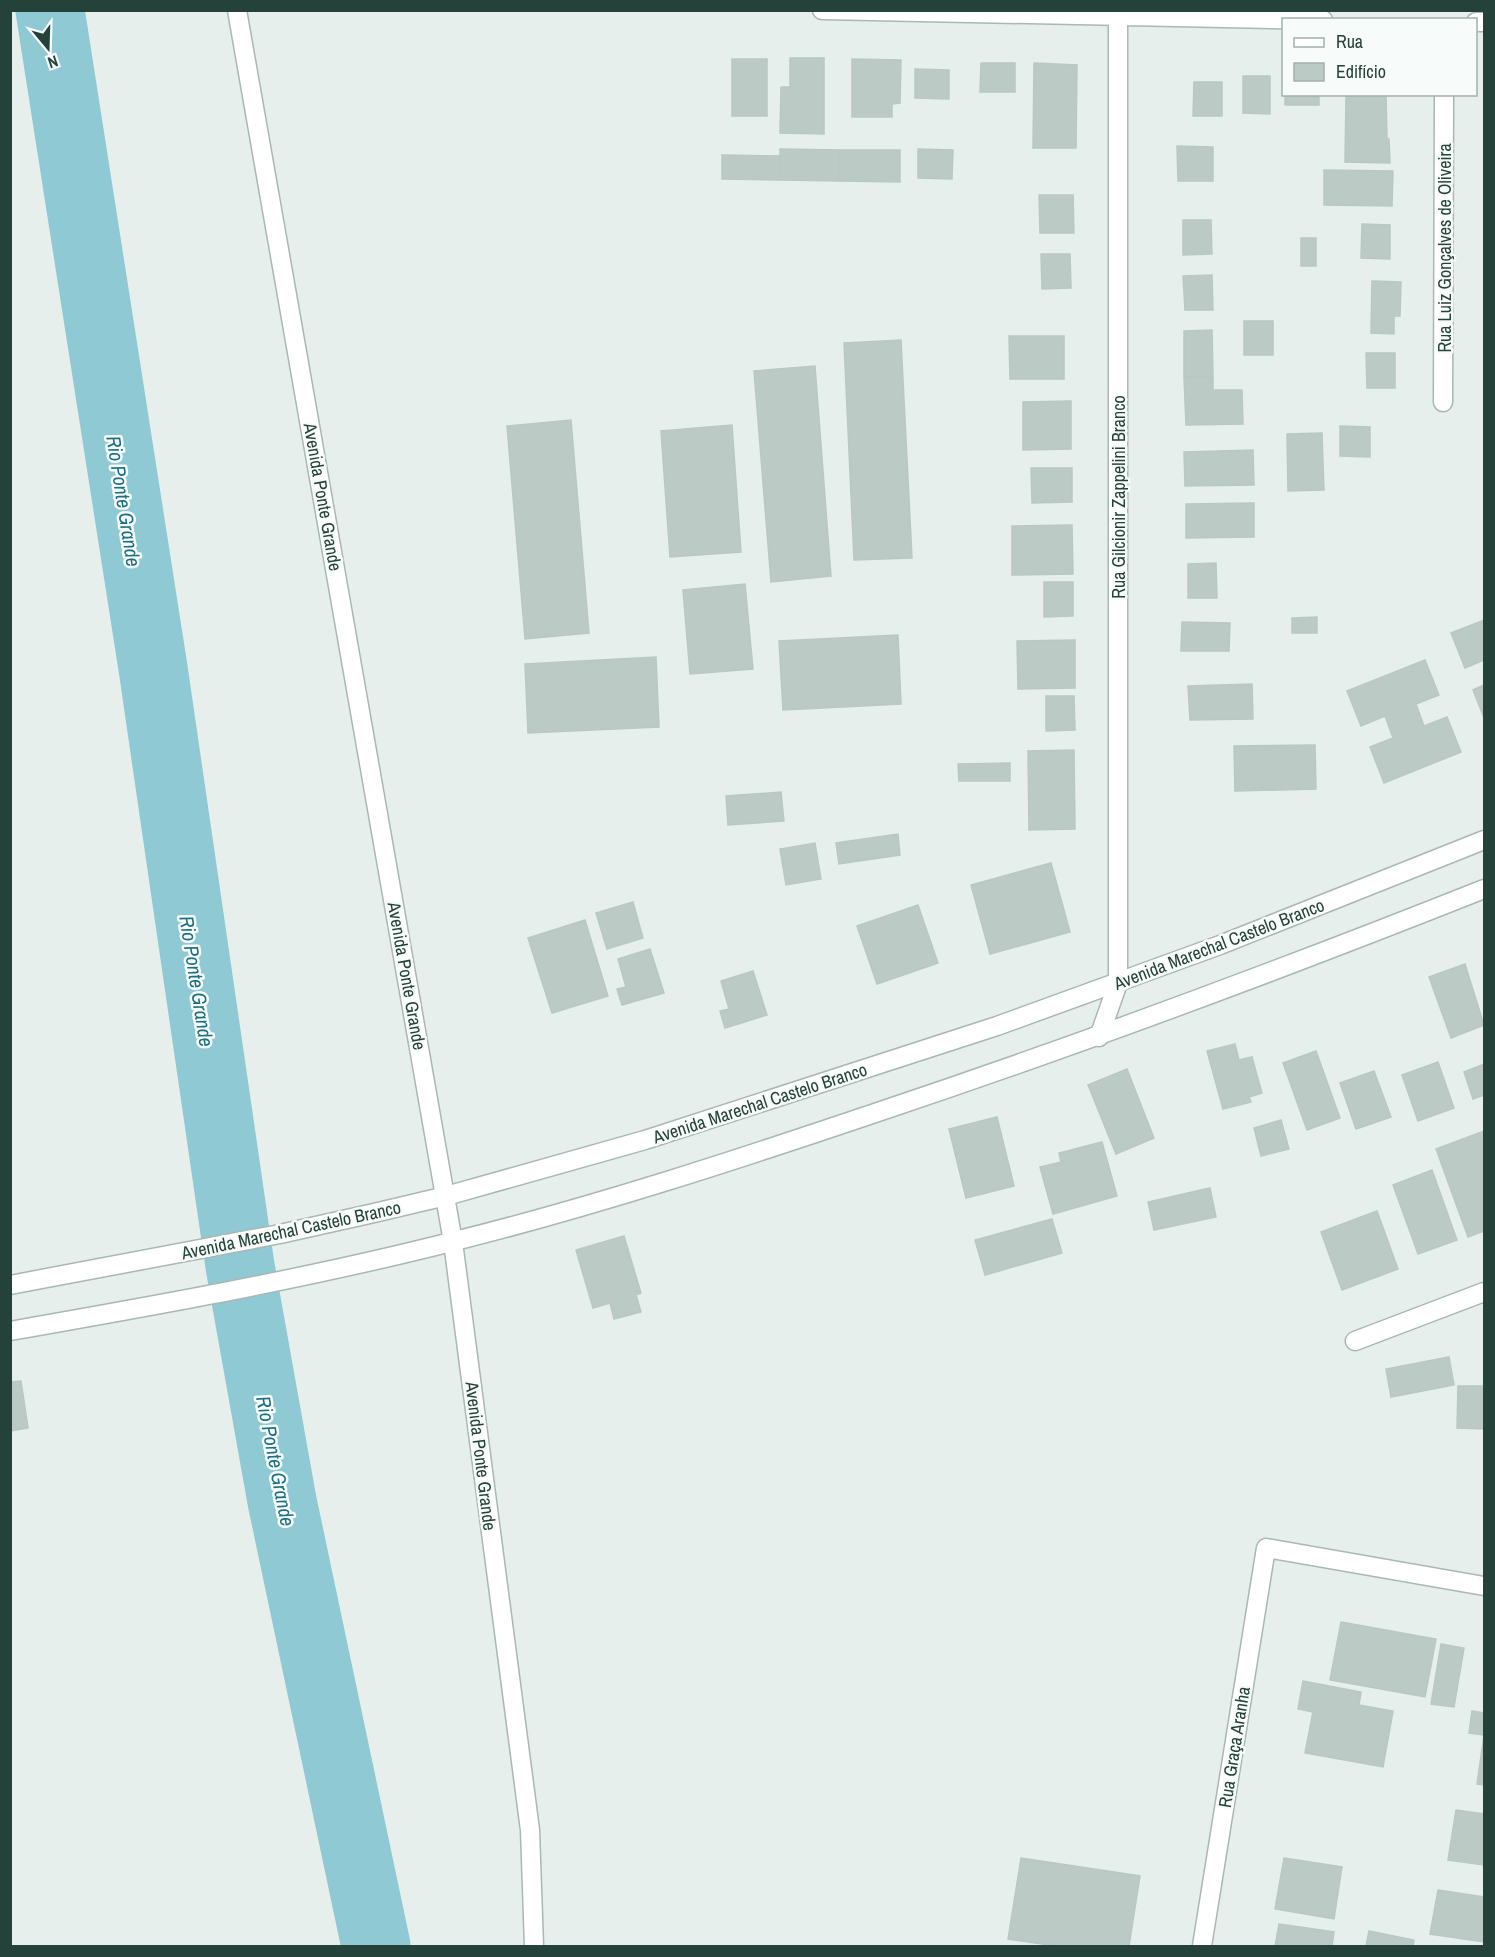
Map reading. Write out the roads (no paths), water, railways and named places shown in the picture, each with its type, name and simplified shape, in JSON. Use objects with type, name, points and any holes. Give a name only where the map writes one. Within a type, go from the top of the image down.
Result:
[{"type":"street","name":"Avenida Ponte Grande","points":[[237,10],[446,1196],[530,1830],[534,1947]]},
{"type":"street","points":[[822,10],[1119,13],[1282,19]]},
{"type":"street","name":"Rua Gilcionir Zappelini Branco","points":[[1099,1037],[1118,983],[1119,13]]},
{"type":"street","name":"Rua Luiz Gonçalves de Oliveira","points":[[1443,402],[1444,96]]},
{"type":"street","name":"Avenida Marechal Castelo Branco","points":[[10,1284],[280,1234],[446,1196],[645,1140],[843,1077],[1118,983],[1221,945],[1485,840]]},
{"type":"street","points":[[10,1331],[287,1281],[453,1242],[576,1208],[770,1149],[1099,1037],[1280,970],[1485,889]]},
{"type":"street","points":[[1354,1341],[1485,1292]]},
{"type":"street","name":"Rua Graça Aranha","points":[[1202,1947],[1266,1548],[1485,1586]]},
{"type":"waterway","name":"Rio Ponte Grande","points":[[50,10],[153,668],[240,1266],[282,1501],[376,1946]]}]
